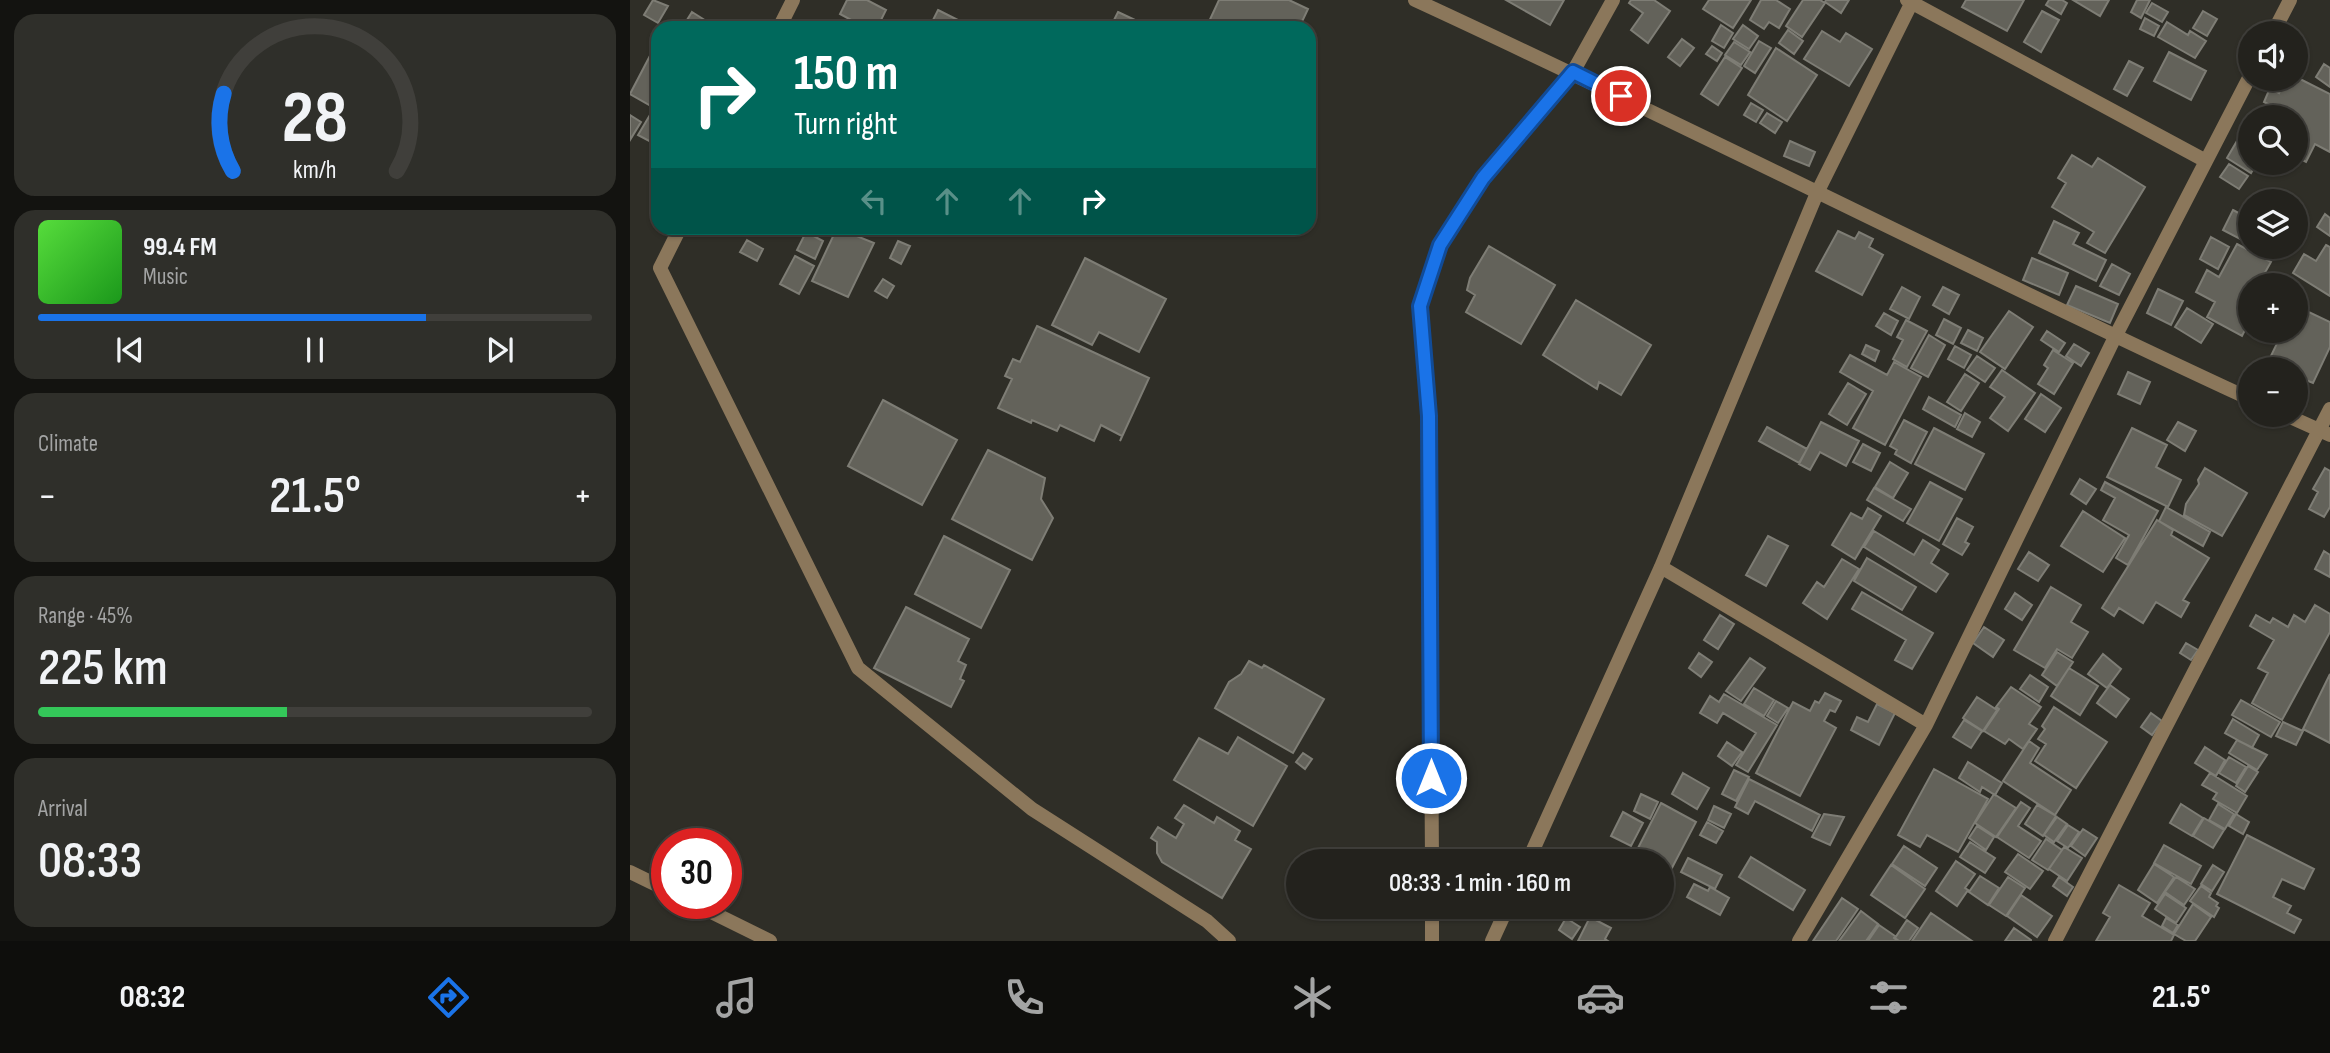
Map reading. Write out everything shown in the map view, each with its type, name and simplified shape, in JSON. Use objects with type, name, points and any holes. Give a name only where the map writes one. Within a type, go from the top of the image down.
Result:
[{"type":"street","points":[[782,21],[793,0]]},
{"type":"street","points":[[1415,0],[1573,72],[1817,193],[2238,393]]},
{"type":"street","points":[[1432,849],[1429,416],[1420,306],[1440,245],[1476,189],[1573,72],[1613,0]]},
{"type":"street","points":[[2279,21],[2290,0]]},
{"type":"street","points":[[1533,849],[1661,567],[1817,193],[1910,1],[2206,161]]},
{"type":"street","points":[[1799,941],[1926,725],[2115,337],[2242,91]]},
{"type":"street","points":[[676,235],[660,268],[858,668],[1032,809],[1207,921],[1229,941]]},
{"type":"street","points":[[2055,941],[2324,433],[2330,409]]},
{"type":"street","points":[[2308,425],[2324,433]]},
{"type":"street","points":[[1661,567],[1926,725]]},
{"type":"street","points":[[630,872],[651,882]]},
{"type":"street","points":[[725,919],[770,941]]},
{"type":"street","points":[[1432,919],[1432,941]]},
{"type":"street","points":[[1493,941],[1502,919]]},
{"type":"building","points":[[653,0],[668,6],[659,21],[644,15]]},
{"type":"building","points":[[847,0],[867,0],[886,10],[880,21],[853,21],[840,14]]},
{"type":"building","points":[[1219,0],[1289,0],[1308,9],[1302,21],[1209,21]]},
{"type":"building","points":[[1506,0],[1564,0],[1550,25]]},
{"type":"building","points":[[1631,0],[1654,0],[1670,11],[1648,43],[1631,30],[1643,13],[1629,3]]},
{"type":"building","points":[[1709,0],[1751,0],[1733,28],[1703,9]]},
{"type":"building","points":[[1761,0],[1776,0],[1790,9],[1779,28],[1769,22],[1764,29],[1750,20]]},
{"type":"building","points":[[1803,0],[1820,0],[1825,3],[1802,37],[1786,26]]},
{"type":"building","points":[[1849,0],[1841,13],[1825,2]]},
{"type":"building","points":[[1966,0],[2024,0],[2007,31],[1962,7]]},
{"type":"building","points":[[2049,0],[2062,0],[2067,3],[2061,14],[2046,5]]},
{"type":"building","points":[[2073,0],[2109,0],[2100,16]]},
{"type":"building","points":[[2137,0],[2150,0],[2141,18],[2131,12]]},
{"type":"building","points":[[2152,3],[2168,12],[2162,22],[2146,13]]},
{"type":"building","points":[[938,10],[960,21],[932,21]]},
{"type":"building","points":[[2042,11],[2059,20],[2041,52],[2024,42]]},
{"type":"building","points":[[2203,11],[2217,19],[2207,36],[2193,28]]},
{"type":"building","points":[[692,12],[706,21],[686,21]]},
{"type":"building","points":[[1118,12],[1137,21],[1114,21]]},
{"type":"building","points":[[2145,18],[2159,26],[2154,36],[2140,29]]},
{"type":"building","points":[[2167,22],[2188,35],[2190,31],[2206,41],[2195,58],[2158,37]]},
{"type":"building","points":[[1721,25],[1733,33],[1724,48],[1712,41]]},
{"type":"building","points":[[1743,25],[1758,36],[1749,49],[1733,39]]},
{"type":"building","points":[[1788,30],[1803,41],[1794,54],[1779,43]]},
{"type":"building","points":[[1822,31],[1840,42],[1846,33],[1872,49],[1849,86],[1804,59]]},
{"type":"building","points":[[1682,39],[1694,48],[1680,66],[1668,57]]},
{"type":"building","points":[[1759,41],[1771,48],[1755,73],[1744,66]]},
{"type":"building","points":[[1734,42],[1750,52],[1741,65],[1725,55]]},
{"type":"building","points":[[1712,46],[1722,53],[1717,61],[1706,54]]},
{"type":"building","points":[[1776,48],[1817,75],[1787,121],[1748,95]]},
{"type":"building","points":[[2169,52],[2206,71],[2191,100],[2154,81]]},
{"type":"building","points":[[651,54],[651,106],[630,94]]},
{"type":"building","points":[[1725,57],[1742,68],[1718,105],[1701,94]]},
{"type":"building","points":[[2129,61],[2143,68],[2127,96],[2114,89]]},
{"type":"building","points":[[2324,64],[2330,68],[2330,87],[2316,77]]},
{"type":"building","points":[[2308,83],[2330,94],[2330,152],[2315,144],[2308,158],[2308,105],[2270,105],[2264,102],[2269,91],[2308,91]]},
{"type":"building","points":[[1751,103],[1763,110],[1756,122],[1744,115]]},
{"type":"building","points":[[1767,113],[1782,122],[1775,133],[1760,123]]},
{"type":"building","points":[[630,115],[641,122],[630,140]]},
{"type":"building","points":[[650,115],[651,116],[651,142],[638,135]]},
{"type":"building","points":[[1790,141],[1815,152],[1809,166],[1784,156]]},
{"type":"building","points":[[2237,141],[2238,142],[2238,165],[2227,158]]},
{"type":"building","points":[[2072,155],[2092,167],[2098,158],[2145,187],[2105,253],[2087,243],[2094,232],[2052,207],[2066,183],[2058,178]]},
{"type":"building","points":[[2229,164],[2238,170],[2238,175],[2248,176],[2239,189],[2220,177]]},
{"type":"building","points":[[2233,210],[2238,213],[2238,238],[2223,230]]},
{"type":"building","points":[[2325,214],[2330,218],[2330,236],[2317,227]]},
{"type":"building","points":[[2054,221],[2079,233],[2073,244],[2106,260],[2096,281],[2039,253]]},
{"type":"building","points":[[1838,231],[1855,239],[1859,232],[1873,239],[1869,247],[1883,255],[1862,295],[1816,271]]},
{"type":"building","points":[[804,235],[812,235],[823,241],[815,259],[797,250]]},
{"type":"building","points":[[834,235],[854,235],[874,243],[848,297],[812,281]]},
{"type":"building","points":[[2211,237],[2229,247],[2218,269],[2200,259]]},
{"type":"building","points":[[747,240],[763,249],[757,261],[740,252]]},
{"type":"building","points":[[898,241],[910,246],[901,264],[890,258]]},
{"type":"building","points":[[2237,244],[2238,259],[2265,259],[2271,262],[2265,273],[2238,273],[2238,334],[2207,317],[2215,302],[2196,292],[2207,270],[2219,277]]},
{"type":"building","points":[[2326,245],[2330,247],[2330,296],[2308,282],[2308,273],[2293,273],[2301,259],[2308,259],[2308,256],[2316,261]]},
{"type":"building","points":[[1489,246],[1555,285],[1521,344],[1466,312],[1475,295],[1467,290],[1470,278]]},
{"type":"building","points":[[795,256],[814,266],[799,294],[780,284]]},
{"type":"building","points":[[1085,258],[1166,299],[1139,352],[1099,332],[1092,345],[1052,325]]},
{"type":"building","points":[[2032,258],[2068,273],[2059,295],[2023,280]]},
{"type":"building","points":[[2112,264],[2130,274],[2119,295],[2100,286]]},
{"type":"building","points":[[883,279],[894,286],[887,298],[875,291]]},
{"type":"building","points":[[2076,286],[2118,304],[2110,323],[2067,305]]},
{"type":"building","points":[[1902,287],[1920,297],[1909,319],[1890,309]]},
{"type":"building","points":[[1943,287],[1959,295],[1949,314],[1933,305]]},
{"type":"building","points":[[2158,289],[2183,301],[2171,325],[2147,313]]},
{"type":"building","points":[[1576,300],[1651,345],[1621,395],[1599,382],[1597,389],[1543,355]]},
{"type":"building","points":[[2187,308],[2213,324],[2201,343],[2175,327]]},
{"type":"building","points":[[2009,311],[2033,327],[2005,369],[1980,352]]},
{"type":"building","points":[[2308,312],[2330,322],[2330,347],[2313,383],[2308,381],[2308,357],[2270,357],[2277,343],[2308,343]]},
{"type":"building","points":[[1884,313],[1898,321],[1891,335],[1876,326]]},
{"type":"building","points":[[1944,319],[1961,328],[1953,344],[1936,335]]},
{"type":"building","points":[[1906,320],[1927,331],[1907,367],[1893,359],[1903,340],[1897,337]]},
{"type":"building","points":[[1037,326],[1149,378],[1120,441],[1122,436],[1101,425],[1094,441],[1060,425],[1057,431],[998,408],[1012,379],[1005,376],[1013,359],[1020,362]]},
{"type":"building","points":[[1968,330],[1983,338],[1977,351],[1961,343]]},
{"type":"building","points":[[2047,331],[2065,343],[2059,352],[2041,340]]},
{"type":"building","points":[[1929,335],[1945,345],[1928,377],[1911,368]]},
{"type":"building","points":[[2074,344],[2089,353],[2081,366],[2066,356]]},
{"type":"building","points":[[1866,345],[1879,351],[1875,361],[1862,354]]},
{"type":"building","points":[[1955,346],[1971,355],[1964,368],[1948,359]]},
{"type":"building","points":[[2053,350],[2073,363],[2054,394],[2038,384],[2048,368],[2044,365]]},
{"type":"building","points":[[1850,355],[1887,375],[1894,362],[1921,377],[1885,445],[1853,428],[1873,391],[1840,372]]},
{"type":"building","points":[[1977,356],[1995,368],[1985,382],[1967,370]]},
{"type":"building","points":[[2002,370],[2035,393],[2008,431],[1990,418],[2005,397],[1990,387]]},
{"type":"building","points":[[2128,372],[2150,382],[2140,404],[2118,394]]},
{"type":"building","points":[[1965,374],[1979,383],[1961,411],[1947,402]]},
{"type":"building","points":[[1848,383],[1866,394],[1847,425],[1829,414]]},
{"type":"building","points":[[2041,394],[2061,408],[2045,432],[2025,419]]},
{"type":"building","points":[[1929,397],[1961,415],[1955,427],[1923,409]]},
{"type":"building","points":[[883,400],[957,440],[922,505],[848,466]]},
{"type":"building","points":[[1965,413],[1980,422],[1972,437],[1957,429]]},
{"type":"building","points":[[1904,420],[1927,432],[1911,463],[1895,454],[1897,450],[1890,446]]},
{"type":"building","points":[[1821,422],[1859,441],[1846,466],[1820,452],[1810,470],[1799,464]]},
{"type":"building","points":[[2178,422],[2196,431],[2185,451],[2167,440]]},
{"type":"building","points":[[1767,427],[1807,449],[1799,463],[1759,441]]},
{"type":"building","points":[[1934,428],[1984,454],[1965,490],[1915,464]]},
{"type":"building","points":[[2132,428],[2167,445],[2156,467],[2181,480],[2168,507],[2107,477]]},
{"type":"building","points":[[1863,444],[1880,453],[1871,471],[1853,462]]},
{"type":"building","points":[[988,450],[1045,478],[1041,499],[1053,518],[1032,560],[952,519]]},
{"type":"building","points":[[1890,462],[1908,473],[1893,498],[1875,487]]},
{"type":"building","points":[[2205,468],[2247,493],[2222,536],[2184,515],[2186,504],[2199,484],[2198,480]]},
{"type":"building","points":[[2325,468],[2330,471],[2330,507],[2324,517],[2309,509],[2318,492],[2313,489]]},
{"type":"building","points":[[2080,479],[2096,489],[2086,504],[2071,494]]},
{"type":"building","points":[[1930,482],[1962,499],[1939,541],[1907,523]]},
{"type":"building","points":[[2105,482],[2158,511],[2128,565],[2116,558],[2129,535],[2103,520],[2115,498],[2101,490]]},
{"type":"building","points":[[1874,488],[1911,509],[1903,521],[1867,500]]},
{"type":"building","points":[[2166,507],[2210,532],[2203,546],[2159,521]]},
{"type":"building","points":[[1868,508],[1881,516],[1855,559],[1832,545],[1851,513],[1862,519]]},
{"type":"building","points":[[2083,511],[2125,538],[2103,572],[2061,546]]},
{"type":"building","points":[[1957,518],[1973,527],[1965,542],[1969,544],[1962,555],[1943,544]]},
{"type":"building","points":[[2157,520],[2173,530],[2171,535],[2209,558],[2183,600],[2189,603],[2181,617],[2156,602],[2143,623],[2119,608],[2114,616],[2102,608]]},
{"type":"building","points":[[1874,531],[1914,555],[1923,540],[1939,550],[1931,563],[1948,574],[1936,592],[1864,547]]},
{"type":"building","points":[[944,536],[1010,570],[981,628],[915,594]]},
{"type":"building","points":[[1768,536],[1788,546],[1766,586],[1746,575]]},
{"type":"building","points":[[2324,551],[2330,555],[2330,577],[2315,569]]},
{"type":"building","points":[[2029,552],[2049,565],[2038,581],[2018,569]]},
{"type":"building","points":[[1867,558],[1916,587],[1902,610],[1854,581]]},
{"type":"building","points":[[1842,559],[1859,569],[1827,619],[1803,603],[1817,582],[1824,587]]},
{"type":"building","points":[[2051,587],[2081,605],[2071,622],[2088,632],[2072,658],[2057,649],[2045,668],[2014,650]]},
{"type":"building","points":[[1862,592],[1933,633],[1912,669],[1895,660],[1906,640],[1852,609]]},
{"type":"building","points":[[2015,593],[2032,605],[2022,620],[2005,609]]},
{"type":"building","points":[[2315,605],[2330,614],[2330,632],[2282,720],[2252,703],[2268,673],[2258,668],[2274,640],[2250,626],[2256,615],[2270,623],[2273,618],[2288,627],[2294,615],[2305,622]]},
{"type":"building","points":[[906,607],[969,639],[958,661],[966,665],[960,679],[964,681],[951,707],[874,668]]},
{"type":"building","points":[[1720,615],[1734,624],[1718,649],[1704,640]]},
{"type":"building","points":[[1984,627],[2004,640],[1993,657],[1973,643]]},
{"type":"building","points":[[2186,643],[2198,650],[2191,660],[2180,653]]},
{"type":"building","points":[[2057,652],[2073,662],[2057,686],[2042,675]]},
{"type":"building","points":[[1699,653],[1712,662],[1701,677],[1689,668]]},
{"type":"building","points":[[2103,654],[2121,669],[2107,688],[2088,674]]},
{"type":"building","points":[[1750,658],[1765,668],[1741,701],[1726,691]]},
{"type":"building","points":[[1249,661],[1262,668],[1264,665],[1324,699],[1293,753],[1215,708],[1229,682],[1241,674]]},
{"type":"building","points":[[2069,668],[2098,686],[2080,715],[2051,696]]},
{"type":"building","points":[[2330,674],[2330,743],[2303,729]]},
{"type":"building","points":[[2030,675],[2048,687],[2039,702],[2020,689]]},
{"type":"building","points":[[2110,685],[2129,699],[2116,717],[2097,703]]},
{"type":"building","points":[[2011,687],[2041,707],[2029,724],[2037,729],[2023,749],[2009,739],[2005,744],[1984,731],[1999,709],[1996,707]]},
{"type":"building","points":[[1754,688],[1774,700],[1764,716],[1744,704]]},
{"type":"building","points":[[1825,693],[1841,701],[1835,712],[1830,710],[1824,721],[1836,728],[1800,796],[1756,773],[1793,702],[1810,711],[1815,701],[1819,703]]},
{"type":"building","points":[[1724,694],[1777,725],[1748,772],[1736,765],[1756,733],[1723,713],[1717,723],[1700,713],[1710,696],[1719,702]]},
{"type":"building","points":[[1977,697],[1997,710],[1983,731],[1963,718]]},
{"type":"building","points":[[2241,700],[2280,722],[2271,737],[2232,715]]},
{"type":"building","points":[[1776,701],[1788,708],[1778,723],[1767,716]]},
{"type":"building","points":[[1877,704],[1895,713],[1879,745],[1851,730],[1857,717],[1868,722]]},
{"type":"building","points":[[2054,707],[2107,742],[2076,788],[2035,761],[2046,744],[2038,739],[2045,729],[2042,726]]},
{"type":"building","points":[[2151,713],[2162,721],[2152,735],[2141,727]]},
{"type":"building","points":[[2233,719],[2259,735],[2252,748],[2225,733]]},
{"type":"building","points":[[1964,720],[1982,731],[1971,748],[1953,737]]},
{"type":"building","points":[[2283,722],[2303,731],[2296,745],[2276,736]]},
{"type":"building","points":[[1238,737],[1287,766],[1253,826],[1174,780],[1199,738],[1228,754]]},
{"type":"building","points":[[2237,740],[2267,755],[2257,770],[2229,753]]},
{"type":"building","points":[[2029,741],[2039,748],[2030,763],[2071,790],[2055,815],[2003,781]]},
{"type":"building","points":[[1727,742],[1742,752],[1732,766],[1718,756]]},
{"type":"building","points":[[2205,747],[2225,760],[2216,776],[2195,763]]},
{"type":"building","points":[[1303,753],[1312,759],[1305,769],[1296,762]]},
{"type":"building","points":[[2229,757],[2246,767],[2236,783],[2219,773]]},
{"type":"building","points":[[1968,762],[2002,783],[1995,795],[1982,787],[1980,792],[1959,778]]},
{"type":"building","points":[[2248,766],[2258,772],[2245,792],[2236,786]]},
{"type":"building","points":[[1934,769],[1988,799],[1958,852],[1927,835],[1920,847],[1898,835]]},
{"type":"building","points":[[1734,770],[1749,777],[1736,801],[1722,794]]},
{"type":"building","points":[[1683,773],[1709,788],[1697,809],[1672,794]]},
{"type":"building","points":[[2210,773],[2247,796],[2237,813],[2213,799],[2217,793],[2202,785]]},
{"type":"building","points":[[1749,779],[1820,815],[1812,831],[1755,801],[1748,814],[1735,807]]},
{"type":"building","points":[[1641,794],[1658,802],[1650,819],[1634,811]]},
{"type":"building","points":[[1994,794],[2016,808],[1996,837],[1975,823]]},
{"type":"building","points":[[2021,802],[2030,808],[2018,826],[2041,841],[2029,858],[1997,837]]},
{"type":"building","points":[[1661,803],[1696,822],[1674,864],[1674,849],[1638,849]]},
{"type":"building","points":[[2181,804],[2203,818],[2192,836],[2170,823]]},
{"type":"building","points":[[2218,804],[2234,814],[2225,829],[2209,820]]},
{"type":"building","points":[[1184,805],[1214,823],[1217,817],[1240,831],[1235,840],[1251,849],[1222,898],[1162,862],[1157,853],[1157,842],[1151,838],[1158,827],[1176,838],[1184,824],[1175,818]]},
{"type":"building","points":[[2037,805],[2056,816],[2043,836],[2025,824]]},
{"type":"building","points":[[1714,806],[1731,814],[1724,828],[1708,820]]},
{"type":"building","points":[[1623,812],[1643,823],[1631,846],[1611,836]]},
{"type":"building","points":[[1824,814],[1844,817],[1830,845],[1812,837]]},
{"type":"building","points":[[2236,814],[2249,822],[2243,834],[2229,826]]},
{"type":"building","points":[[2057,817],[2067,824],[2054,842],[2044,835]]},
{"type":"building","points":[[2204,818],[2224,830],[2213,848],[2193,836]]},
{"type":"building","points":[[1707,822],[1723,831],[1716,843],[1700,835]]},
{"type":"building","points":[[2068,825],[2079,832],[2068,848],[2057,841]]},
{"type":"building","points":[[1977,826],[1994,837],[1986,850],[1969,838]]},
{"type":"building","points":[[2083,829],[2097,838],[2085,856],[2071,846]]},
{"type":"building","points":[[2247,835],[2314,869],[2304,889],[2282,879],[2273,897],[2291,906],[2287,913],[2301,920],[2294,933],[2217,894]]},
{"type":"building","points":[[2046,839],[2062,850],[2048,870],[2032,860]]},
{"type":"building","points":[[1970,842],[1995,858],[1985,873],[1960,857]]},
{"type":"building","points":[[2164,845],[2201,866],[2191,884],[2154,863]]},
{"type":"building","points":[[1904,846],[1937,868],[1925,886],[1892,864]]},
{"type":"building","points":[[2064,847],[2082,858],[2067,881],[2049,869]]},
{"type":"building","points":[[2018,854],[2043,871],[2030,889],[2005,872]]},
{"type":"building","points":[[1751,857],[1805,890],[1793,910],[1739,877]]},
{"type":"building","points":[[1688,858],[1722,875],[1715,889],[1681,872]]},
{"type":"building","points":[[1956,861],[1975,874],[1957,906],[1936,891]]},
{"type":"building","points":[[2154,864],[2174,877],[2157,903],[2138,890]]},
{"type":"building","points":[[1891,865],[1925,889],[1905,918],[1871,895]]},
{"type":"building","points":[[2213,865],[2224,872],[2212,891],[2201,884]]},
{"type":"building","points":[[1980,876],[1999,888],[1988,905],[1969,892]]},
{"type":"building","points":[[2008,877],[2025,888],[2006,916],[1989,905]]},
{"type":"building","points":[[2059,877],[2073,887],[2067,896],[2053,886]]},
{"type":"building","points":[[2176,877],[2195,889],[2184,905],[2165,892]]},
{"type":"building","points":[[1694,884],[1708,891],[1710,887],[1729,898],[1720,915],[1687,897]]},
{"type":"building","points":[[2119,885],[2150,903],[2142,916],[2174,935],[2171,941],[2096,941],[2110,917],[2103,913]]},
{"type":"building","points":[[2201,886],[2211,893],[2209,897],[2218,903],[2216,906],[2219,908],[2214,917],[2190,901]]},
{"type":"building","points":[[2165,894],[2186,908],[2176,923],[2155,909]]},
{"type":"building","points":[[2021,895],[2052,916],[2037,937],[2007,916]]},
{"type":"building","points":[[1842,898],[1858,909],[1836,941],[1813,941]]},
{"type":"building","points":[[2193,904],[2211,917],[2195,941],[2186,941],[2174,934]]},
{"type":"building","points":[[1861,911],[1878,924],[1866,941],[1839,941]]},
{"type":"building","points":[[1931,913],[1972,941],[1912,941]]},
{"type":"building","points":[[2166,918],[2178,925],[2173,933],[2162,926]]},
{"type":"building","points":[[1565,919],[1580,927],[1572,939],[1559,930]]},
{"type":"building","points":[[1589,919],[1611,928],[1605,939],[1608,941],[1578,941]]},
{"type":"building","points":[[1907,920],[1918,928],[1909,941],[1899,941],[1895,938]]},
{"type":"building","points":[[1879,925],[1895,936],[1898,941],[1868,941]]},
{"type":"building","points":[[2014,928],[2031,940],[2031,941],[2005,941]]},
{"type":"route","points":[[1431,778],[1429,416],[1420,306],[1440,245],[1483,178],[1573,72],[1621,96]]}]
